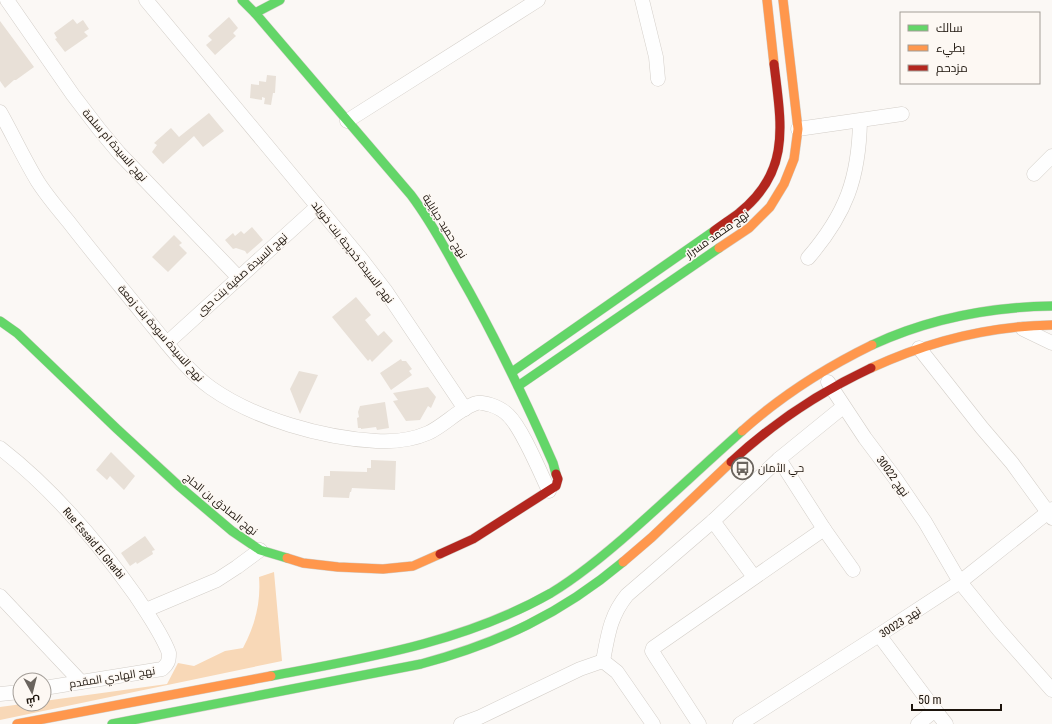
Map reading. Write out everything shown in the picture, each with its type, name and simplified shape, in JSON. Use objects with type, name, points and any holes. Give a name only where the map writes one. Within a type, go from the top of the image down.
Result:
[{"type":"main road","name":"نهج حميد جبايلية","points":[[242,0],[426,215],[473,297],[512,372],[546,446],[557,477],[554,486]]},
{"type":"main road","points":[[255,14],[280,0]]},
{"type":"main road","name":"نهج محمد مسرار","points":[[512,372],[739,213],[764,188],[773,172],[781,138],[781,120],[767,0]]},
{"type":"main road","name":"نهج محمد مسرار","points":[[518,386],[749,228],[764,216],[776,201],[788,179],[792,167],[797,148],[798,129],[784,0]]},
{"type":"main road","points":[[17,724],[371,657],[429,644],[493,622],[534,603],[574,578],[606,554],[767,410],[822,372],[852,354],[922,327],[952,318],[986,311],[1052,306]]},
{"type":"main road","name":"نهج الصادق بن الحاج","points":[[0,321],[22,338],[179,486],[232,531],[260,550],[303,563],[382,569],[413,566],[473,539],[554,486]]},
{"type":"main road","points":[[112,724],[421,664],[453,656],[500,639],[544,618],[585,593],[619,567],[755,440],[785,417],[860,373],[886,360],[957,336],[1019,327],[1052,325]]},
{"type":"street","name":"نهج السيدة ام سلمة","points":[[7,0],[73,95],[119,153],[238,277]]},
{"type":"street","name":"نهج السيدة خديجة بنت خويلد","points":[[146,0],[362,260],[385,290],[465,409]]},
{"type":"street","points":[[347,121],[538,0]]},
{"type":"street","points":[[642,0],[656,57],[658,80]]},
{"type":"street","name":"نهج السيدة سودة بنت زمعة","points":[[0,112],[38,183],[85,244],[167,342],[194,374],[210,388],[252,411],[318,432],[347,438],[377,441],[397,441],[409,439],[430,432],[465,409]]},
{"type":"street","points":[[798,129],[902,114]]},
{"type":"street","points":[[808,258],[831,228],[849,194],[856,170],[860,144],[860,121]]},
{"type":"street","points":[[1034,174],[1052,156]]},
{"type":"street","name":"نهج السيدة صفية بنت حيي","points":[[167,342],[318,206]]},
{"type":"street","points":[[1019,327],[1052,343]]},
{"type":"street","points":[[919,348],[1051,513]]},
{"type":"street","name":"نهج 30022","points":[[822,372],[843,406],[925,522],[960,582],[999,630],[1052,690]]},
{"type":"street","points":[[465,409],[478,403],[491,405],[509,416],[554,486]]},
{"type":"street","points":[[603,661],[609,632],[618,606],[627,595],[713,522],[779,459],[843,406]]},
{"type":"street","name":"Rue Essaid El Gharbi","points":[[0,448],[30,472],[54,496],[107,556],[146,610],[170,653]]},
{"type":"street","points":[[779,459],[824,529],[853,570]]},
{"type":"street","name":"نهج 30023","points":[[740,724],[879,636],[960,582],[1051,513]]},
{"type":"street","points":[[713,522],[754,577]]},
{"type":"street","points":[[699,724],[652,649],[654,646],[824,529]]},
{"type":"street","points":[[146,610],[216,580],[260,550]]},
{"type":"street","points":[[0,596],[81,682]]},
{"type":"street","points":[[879,636],[946,724]]},
{"type":"street","name":"نهج الهادي المقدم","points":[[52,687],[162,669],[167,665],[170,653]]},
{"type":"street","points":[[461,724],[480,717],[580,669],[603,661]]},
{"type":"street","points":[[603,661],[618,672],[653,724]]},
{"type":"street","points":[[0,694],[12,693]]},
{"type":"street","points":[[918,724],[935,710]]},
{"type":"shaded area","points":[[274,572],[282,661],[52,709],[52,700],[167,684],[178,663],[194,666],[225,651],[243,648],[251,631],[256,614],[259,596],[259,577]]},
{"type":"shaded area","points":[[12,705],[12,712],[38,712],[0,720],[0,707]]},
{"type":"building","points":[[229,17],[238,28],[233,33],[236,36],[215,55],[206,45],[212,40],[208,36]]},
{"type":"building","points":[[73,19],[77,24],[83,20],[89,29],[84,32],[88,36],[65,52],[55,39],[57,38],[54,33]]},
{"type":"building","points":[[0,21],[34,67],[14,80],[5,88],[0,81]]},
{"type":"building","points":[[267,75],[276,76],[275,93],[273,93],[271,105],[264,104],[265,98],[262,97],[262,100],[250,98],[251,84],[259,85],[259,81],[266,82]]},
{"type":"building","points":[[209,113],[224,131],[203,147],[194,136],[163,164],[152,152],[157,145],[154,143],[171,128],[179,137]]},
{"type":"building","points":[[252,227],[263,240],[247,254],[245,251],[236,248],[233,249],[225,240],[233,233],[235,236],[241,231],[244,234]]},
{"type":"building","points":[[174,235],[182,243],[179,245],[187,253],[168,272],[152,257]]},
{"type":"building","points":[[356,297],[371,315],[365,320],[378,336],[384,331],[393,341],[372,362],[370,359],[368,361],[332,317]]},
{"type":"building","points":[[401,359],[402,361],[406,361],[412,369],[409,371],[412,375],[391,390],[380,373]]},
{"type":"building","points":[[299,371],[318,375],[300,414],[290,389]]},
{"type":"building","points":[[428,387],[436,397],[431,408],[428,406],[420,420],[406,421],[393,401],[398,400],[393,393]]},
{"type":"building","points":[[385,402],[389,428],[377,430],[376,427],[358,428],[357,418],[359,417],[358,412],[360,406]]},
{"type":"building","points":[[111,452],[135,476],[124,490],[110,476],[107,480],[96,470]]},
{"type":"building","points":[[371,460],[396,461],[395,490],[352,488],[349,498],[323,497],[324,476],[330,476],[330,471],[367,472],[367,468],[371,468]]},
{"type":"building","points":[[145,536],[155,550],[152,551],[153,554],[137,564],[136,562],[130,566],[121,553]]},
{"type":"traffic: fast","points":[[242,0],[255,13],[411,195],[424,213],[496,341],[542,438],[556,474]]},
{"type":"traffic: fast","points":[[255,13],[280,0]]},
{"type":"traffic: fast","points":[[512,372],[714,231]]},
{"type":"traffic: fast","points":[[518,386],[719,248]]},
{"type":"traffic: fast","points":[[872,345],[915,328],[960,316],[1006,309],[1052,306]]},
{"type":"traffic: fast","points":[[0,321],[17,333],[117,429],[179,486],[232,531],[260,550],[287,558]]},
{"type":"traffic: fast","points":[[271,676],[379,655],[450,636],[518,610],[551,593],[584,571],[615,546],[742,431]]},
{"type":"traffic: fast","points":[[112,724],[421,664],[450,656],[503,636],[552,612],[576,597],[623,562]]},
{"type":"traffic: slow","points":[[767,0],[774,64]]},
{"type":"traffic: slow","points":[[719,248],[749,228],[770,207],[784,184],[794,159],[798,129],[783,0]]},
{"type":"traffic: slow","points":[[871,368],[914,350],[959,337],[1005,328],[1052,325]]},
{"type":"traffic: slow","points":[[742,431],[788,394],[837,363],[872,345]]},
{"type":"traffic: slow","points":[[623,562],[651,538],[731,462]]},
{"type":"traffic: slow","points":[[287,558],[303,563],[338,567],[383,569],[413,566],[440,554]]},
{"type":"traffic: slow","points":[[17,724],[271,676]]},
{"type":"traffic: jam","points":[[714,231],[739,213],[756,197],[768,180],[775,163],[779,145],[780,126],[774,64]]},
{"type":"traffic: jam","points":[[731,462],[763,435],[797,410],[833,387],[871,368]]},
{"type":"traffic: jam","points":[[440,554],[473,539],[556,486],[558,479],[556,474]]},
{"type":"place","name":"حي الأمان","points":[[743,468]]}]
